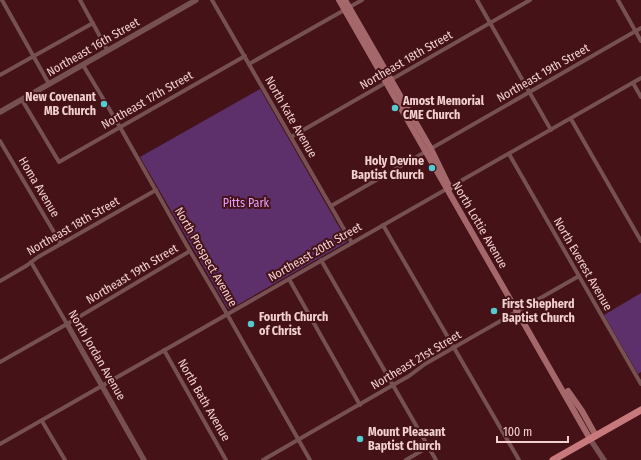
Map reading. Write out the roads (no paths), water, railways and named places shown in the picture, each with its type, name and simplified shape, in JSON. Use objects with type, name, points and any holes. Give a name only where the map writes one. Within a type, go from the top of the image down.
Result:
[{"type":"main road","name":"North Lottie Avenue","points":[[339,0],[347,8],[519,311],[582,412],[593,437]]},
{"type":"main road","name":"North Lottie Avenue","points":[[345,0],[347,8]]},
{"type":"main road","points":[[553,460],[641,410]]},
{"type":"street","points":[[2,0],[50,84]]},
{"type":"street","points":[[80,0],[108,51]]},
{"type":"street","name":"Northeast 16th Street","points":[[0,112],[196,0]]},
{"type":"street","name":"North Kate Avenue","points":[[212,0],[352,243]]},
{"type":"street","points":[[249,64],[362,0]]},
{"type":"street","points":[[477,0],[551,130]]},
{"type":"street","name":"Northeast 18th Street","points":[[291,137],[530,0]]},
{"type":"street","points":[[618,0],[641,41]]},
{"type":"street","points":[[0,75],[93,23]]},
{"type":"street","name":"Northeast 19th Street","points":[[331,206],[641,28]]},
{"type":"street","name":"Northeast 17th Street","points":[[22,100],[59,162],[244,56]]},
{"type":"street","name":"North Prospect Avenue","points":[[83,65],[310,460]]},
{"type":"street","name":"Northeast 20th Street","points":[[0,444],[641,78]]},
{"type":"street","points":[[633,83],[641,98]]},
{"type":"street","points":[[571,119],[641,241]]},
{"type":"street","name":"Homa Avenue","points":[[0,141],[61,244]]},
{"type":"street","name":"North Everest Avenue","points":[[509,154],[641,384]]},
{"type":"street","name":"Northeast 18th Street","points":[[0,280],[31,262],[38,256],[156,190]]},
{"type":"street","points":[[384,225],[519,460]]},
{"type":"street","name":"Northeast 19th Street","points":[[0,362],[190,251]]},
{"type":"street","points":[[321,260],[436,460]]},
{"type":"street","name":"North Jordan Avenue","points":[[31,262],[144,460]]},
{"type":"street","name":"Northeast 21st Street","points":[[263,460],[393,386],[422,366],[579,276]]},
{"type":"street","points":[[289,279],[360,405]]},
{"type":"street","name":"North Bath Avenue","points":[[164,350],[226,460]]},
{"type":"street","points":[[42,421],[64,460]]},
{"type":"street","name":"North Lottie Avenue","points":[[593,437],[604,460]]},
{"type":"street","points":[[406,460],[428,447]]},
{"type":"place","name":"New Covenant MB Church","points":[[104,104]]},
{"type":"place","name":"Amost Memorial CME Church","points":[[395,108]]},
{"type":"place","name":"Holy Devine Baptist Church","points":[[432,168]]},
{"type":"place","name":"First Shepherd Baptist Church","points":[[494,311]]},
{"type":"place","name":"Fourth Church of Christ","points":[[251,324]]},
{"type":"place","name":"Mount Pleasant Baptist Church","points":[[360,439]]},
{"type":"park label","name":"Pitts Park","points":[[246,203]]}]
